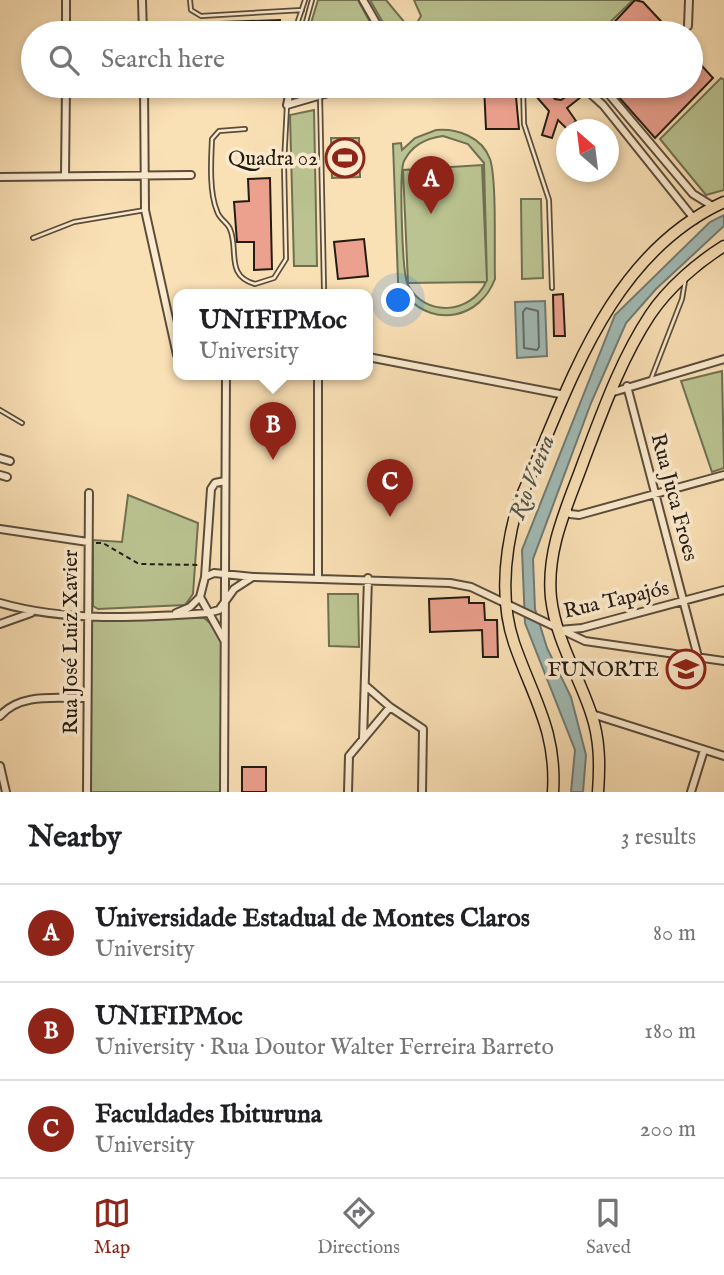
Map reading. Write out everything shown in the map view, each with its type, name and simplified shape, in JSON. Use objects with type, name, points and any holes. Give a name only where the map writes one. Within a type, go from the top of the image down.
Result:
[{"type":"main road","points":[[553,792],[555,761],[547,723],[514,641],[506,605],[505,564],[509,534],[518,505],[592,336],[625,284],[658,247],[719,205]]},
{"type":"main road","points":[[598,792],[601,764],[592,714],[557,630],[551,596],[553,548],[565,508],[609,394],[652,313],[684,277],[724,246]]},
{"type":"street","points":[[66,0],[66,21]]},
{"type":"street","points":[[142,0],[143,21]]},
{"type":"street","points":[[363,0],[375,21]]},
{"type":"street","points":[[688,21],[689,0]]},
{"type":"street","points":[[65,176],[66,98]]},
{"type":"street","points":[[144,98],[145,210],[173,337]]},
{"type":"street","points":[[288,98],[287,106],[313,98]]},
{"type":"street","points":[[593,98],[631,139],[695,220]]},
{"type":"street","points":[[612,98],[693,194],[719,205]]},
{"type":"street","points":[[631,139],[641,131]]},
{"type":"street","points":[[0,177],[191,175]]},
{"type":"street","points":[[373,358],[567,395]]},
{"type":"street","points":[[609,394],[627,386],[724,359]]},
{"type":"street","points":[[224,792],[226,380]]},
{"type":"street","points":[[318,380],[318,578]]},
{"type":"street","name":"Rua Juca Froes","points":[[627,386],[698,657]]},
{"type":"street","points":[[0,457],[10,461]]},
{"type":"street","points":[[565,508],[570,514],[579,515],[724,475]]},
{"type":"street","points":[[170,616],[190,607],[200,597],[205,577],[210,499],[215,483],[225,481]]},
{"type":"street","name":"Rua José Luiz Xavier","points":[[87,792],[89,493]]},
{"type":"street","points":[[210,499],[217,496],[225,500]]},
{"type":"street","points":[[0,529],[88,542]]},
{"type":"street","points":[[205,577],[211,573],[253,577],[368,578],[450,583],[471,587],[584,641],[724,661]]},
{"type":"street","points":[[0,603],[33,612],[88,616],[208,614],[219,611],[234,589],[253,577]]},
{"type":"street","points":[[363,739],[367,687],[368,578]]},
{"type":"street","name":"Rua Tapajós","points":[[557,630],[582,628],[724,590]]},
{"type":"street","points":[[200,597],[222,634],[226,651]]},
{"type":"street","points":[[0,624],[33,612]]},
{"type":"street","points":[[367,687],[390,707],[423,729],[422,792]]},
{"type":"street","points":[[0,716],[9,705],[26,699],[87,698]]},
{"type":"street","points":[[366,708],[372,701],[380,699]]},
{"type":"street","points":[[348,792],[349,756],[390,707]]},
{"type":"street","points":[[592,714],[724,756]]},
{"type":"street","points":[[691,792],[704,750]]},
{"type":"street","points":[[0,766],[6,792]]},
{"type":"lane","points":[[190,0],[191,10],[201,16],[302,10]]},
{"type":"lane","points":[[298,21],[305,0]]},
{"type":"lane","points":[[306,21],[312,0]]},
{"type":"lane","points":[[320,98],[324,288]]},
{"type":"lane","points":[[523,98],[524,124],[549,200],[552,288]]},
{"type":"lane","points":[[245,129],[215,133],[212,146],[215,208],[230,230],[235,270],[249,283],[266,282],[280,273],[286,259],[284,164],[287,106]]},
{"type":"lane","points":[[33,238],[75,222],[145,210]]},
{"type":"lane","points":[[651,379],[682,299],[684,277]]},
{"type":"lane","points":[[0,410],[22,424]]},
{"type":"path","points":[[88,542],[103,543],[139,564],[165,566],[190,562],[205,566]]},
{"type":"green space","points":[[318,0],[358,0],[369,21],[312,21]]},
{"type":"green space","points":[[370,0],[386,0],[403,21],[382,21]]},
{"type":"green space","points":[[414,0],[633,0],[611,21],[418,21],[421,16]]},
{"type":"green space","points":[[721,78],[724,80],[724,190],[706,195],[660,139]]},
{"type":"green space","points":[[314,110],[317,266],[294,266],[290,115]]},
{"type":"green space","points":[[436,130],[460,132],[481,145],[490,159],[494,199],[495,279],[479,303],[456,314],[430,313],[407,297],[407,307],[399,308],[393,144],[401,143],[402,150],[415,138]],"holes":[[[443,136],[468,144],[484,163],[487,281],[482,165],[403,170],[408,283],[486,282],[470,301],[448,308],[436,307],[416,296],[408,285],[406,277],[401,202],[402,169],[407,155],[420,143],[431,138]]]},
{"type":"green space","name":"Quadra 02","points":[[331,138],[359,138],[360,177],[332,178]]},
{"type":"green space","points":[[521,199],[541,199],[543,278],[522,279]]},
{"type":"green space","points":[[722,371],[724,468],[712,472],[681,381]]},
{"type":"green space","points":[[128,495],[198,523],[193,594],[185,605],[98,609],[93,606],[93,540],[122,542]]},
{"type":"green space","points":[[328,594],[358,594],[359,647],[329,646]]},
{"type":"green space","points":[[95,618],[204,618],[215,627],[223,645],[222,792],[91,792],[91,623]]},
{"type":"water","points":[[724,215],[724,226],[656,289],[626,323],[591,403],[533,559],[535,609],[547,648],[571,697],[586,755],[583,792],[571,792],[575,750],[525,623],[522,550],[615,315],[710,222]]},
{"type":"water","points":[[545,301],[547,356],[517,358],[515,302]]},
{"type":"building","points":[[635,0],[643,2],[661,21],[615,21]]},
{"type":"building","points":[[703,67],[713,78],[703,88]]},
{"type":"building","points":[[485,98],[516,98],[519,129],[486,129]]},
{"type":"building","points":[[538,98],[580,98],[567,108],[575,119],[556,119],[552,138],[542,135],[549,111]]},
{"type":"building","points":[[620,98],[694,98],[655,138]]},
{"type":"building","points":[[270,178],[272,269],[254,270],[254,242],[237,242],[234,202],[249,201],[248,179]]},
{"type":"building","points":[[364,239],[368,276],[338,279],[334,242]]},
{"type":"building","points":[[563,294],[565,336],[554,336],[553,295]]},
{"type":"building","points":[[469,597],[469,603],[484,603],[485,620],[497,620],[498,657],[483,657],[482,630],[430,632],[429,599]]},
{"type":"building","points":[[242,767],[266,767],[266,792],[242,792]]},
{"type":"place","name":"Quadra 02","points":[[345,158]]},
{"type":"place","name":"Universidade Estadual de Montes Claros","points":[[431,214]]},
{"type":"place","name":"UNIFIPMoc","points":[[273,460]]},
{"type":"place","name":"Faculdades Ibituruna","points":[[390,517]]},
{"type":"place","name":"FUNORTE","points":[[686,669]]},
{"type":"water label","name":"Rio Vieira","points":[[531,477]]}]
